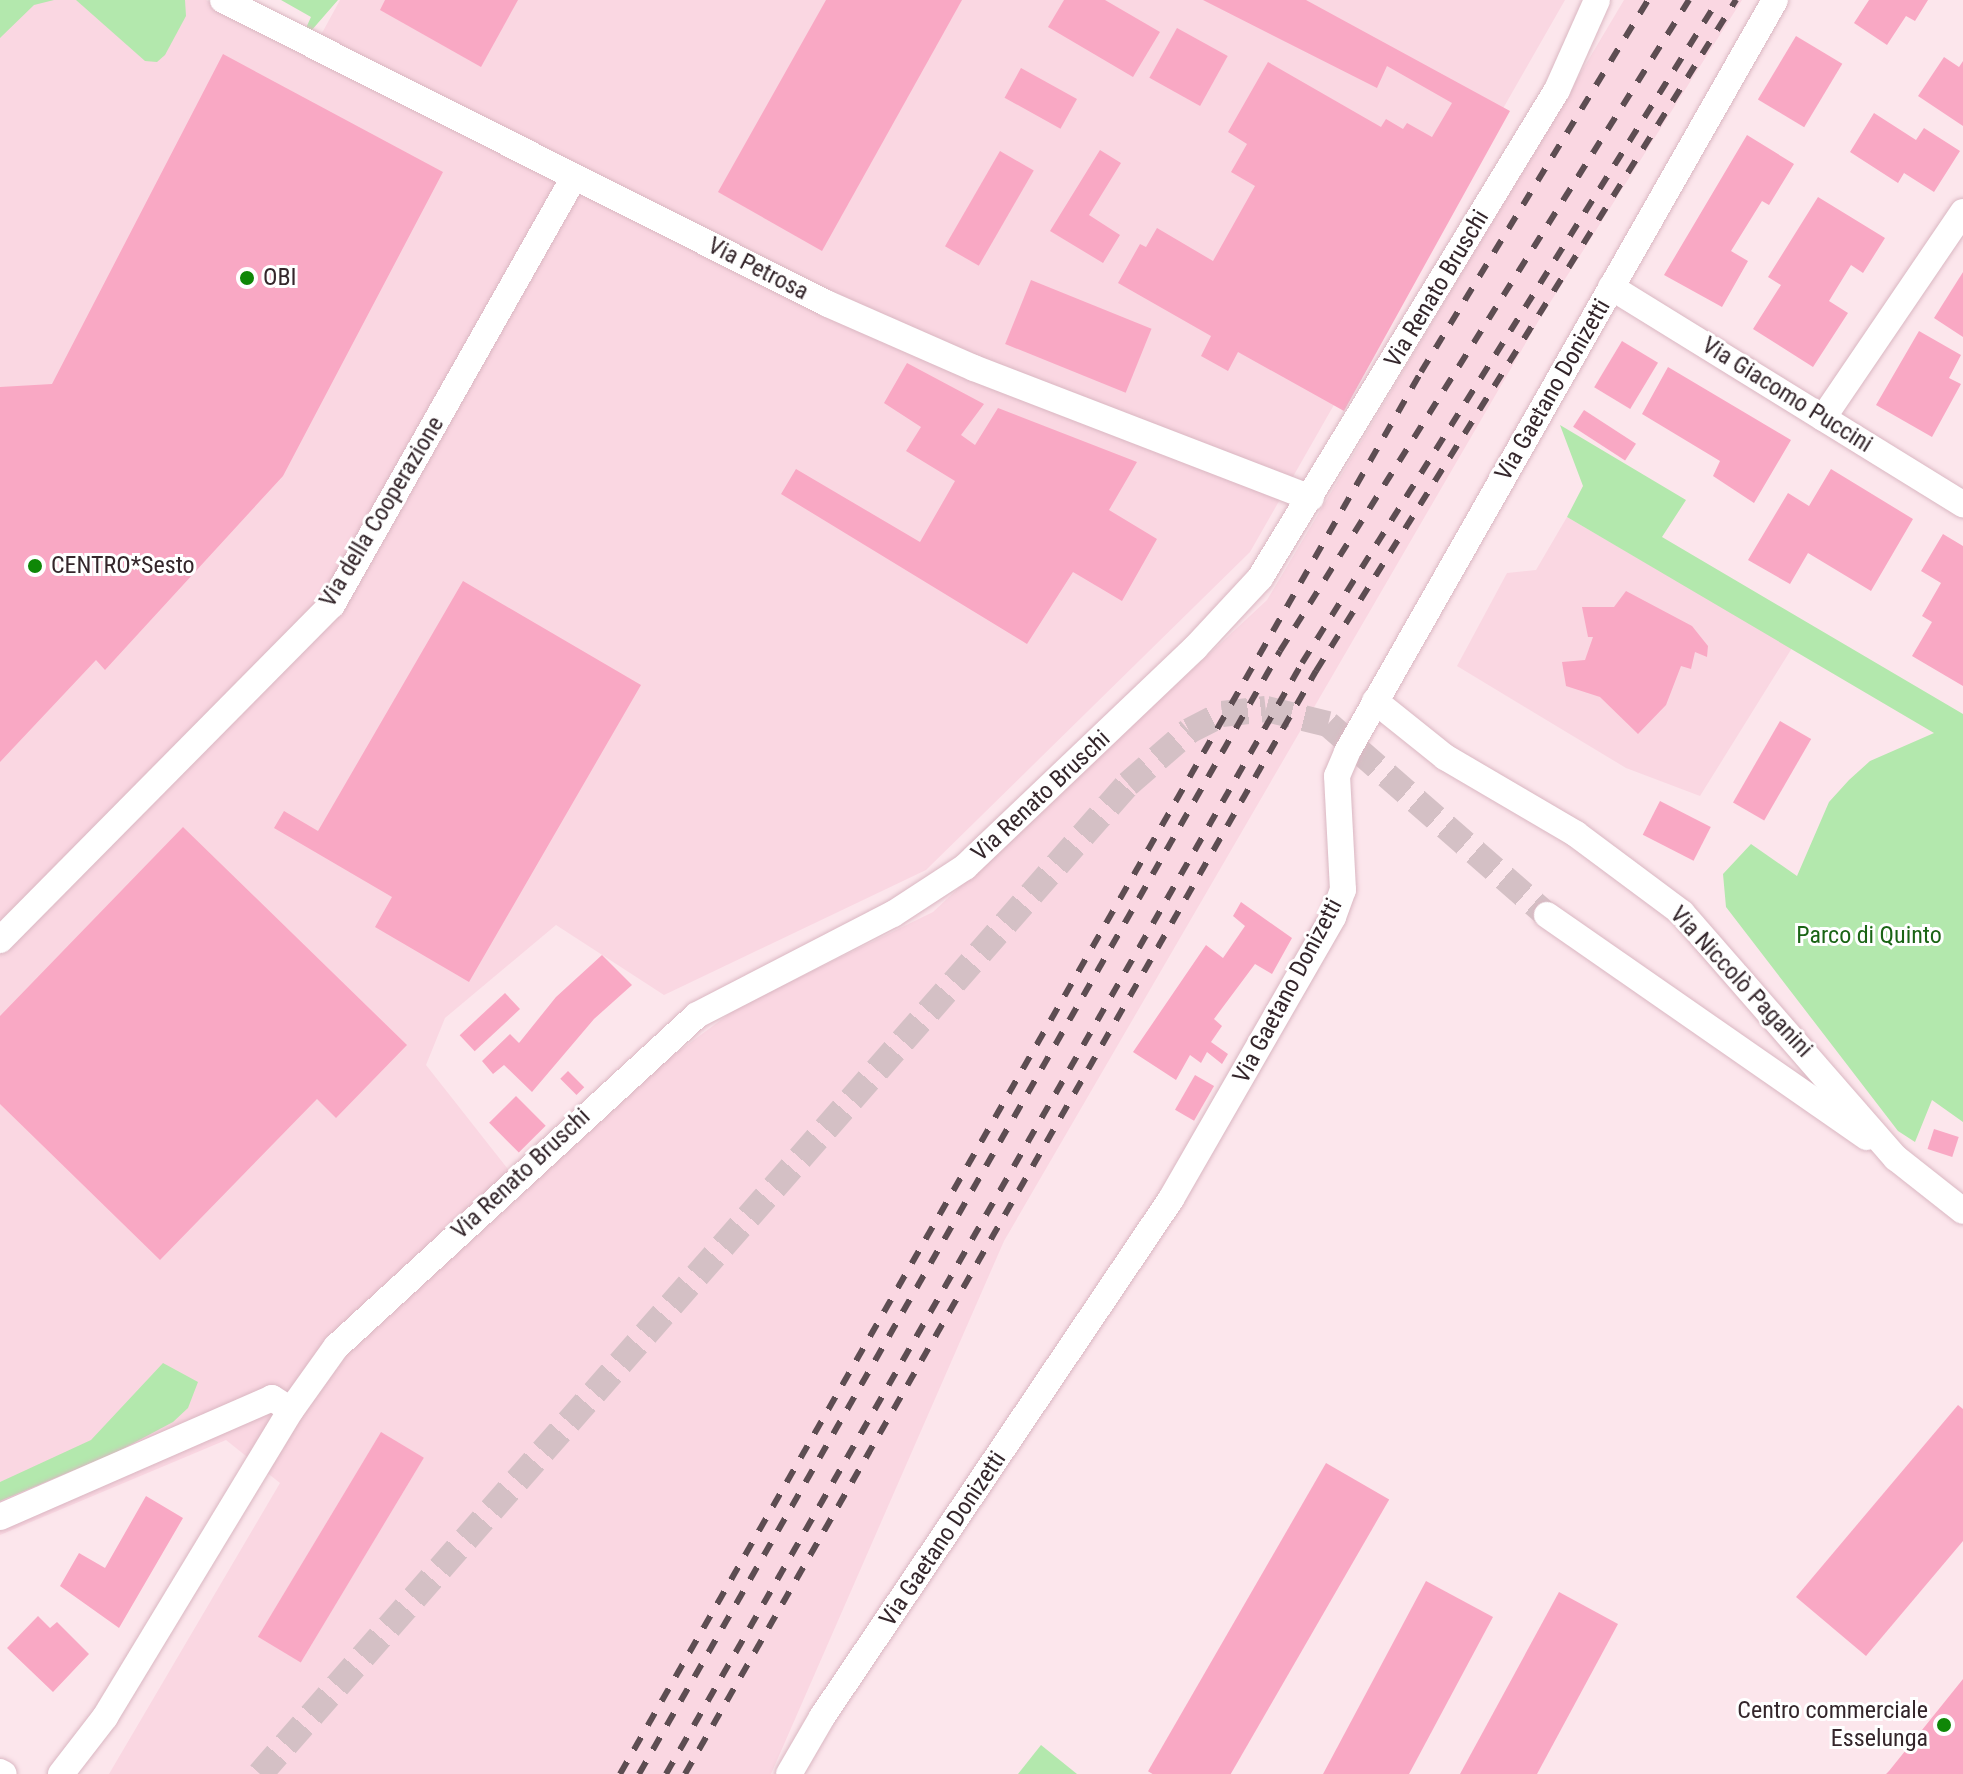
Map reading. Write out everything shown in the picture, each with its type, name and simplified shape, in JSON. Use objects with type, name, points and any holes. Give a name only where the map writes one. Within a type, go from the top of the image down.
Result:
[{"type":"street","name":"Via Petrosa","points":[[223,0],[828,304],[974,368],[1311,498]]},
{"type":"street","name":"Via Renato Bruschi","points":[[61,1774],[105,1717],[291,1410],[355,1328],[697,1015],[893,914],[965,867],[1195,648],[1260,578],[1557,90],[1597,0]]},
{"type":"street","name":"Via Gaetano Donizetti","points":[[789,1774],[822,1717],[1109,1295],[1209,1136],[1337,908],[1343,874],[1337,776],[1375,701],[1775,0]]},
{"type":"street","name":"Via della Cooperazione","points":[[0,940],[332,605],[574,178]]},
{"type":"street","points":[[1823,418],[1963,212]]},
{"type":"street","name":"Via Giacomo Puccini","points":[[1611,287],[1963,504]]},
{"type":"street","name":"Via Niccolò Paganini","points":[[1375,701],[1445,757],[1567,828],[1682,913],[1896,1158],[1963,1211]]},
{"type":"street","points":[[1547,915],[1896,1158]]},
{"type":"street","points":[[0,1517],[272,1398],[291,1410]]},
{"type":"shaded area","points":[[0,0],[206,0],[310,55],[340,0],[1565,0],[1250,552],[926,870],[664,995],[556,925],[445,1018],[426,1065],[522,1187],[659,1066],[737,1008],[933,912],[1267,600],[1624,0],[1742,0],[1539,320],[1004,1241],[771,1774],[109,1774],[280,1483],[226,1440],[0,1535]]},
{"type":"shaded area","points":[[1567,517],[1792,648],[1700,796],[1626,768],[1457,666],[1507,573],[1536,570]]},
{"type":"green space","points":[[0,0],[54,0],[34,5],[0,38]]},
{"type":"green space","points":[[76,0],[185,0],[186,16],[165,55],[157,62],[145,61]]},
{"type":"green space","points":[[281,0],[338,0],[311,31],[305,30],[311,17]]},
{"type":"green space","name":"Parco di Quinto","points":[[1560,425],[1686,500],[1662,537],[1963,714],[1963,1122],[1932,1100],[1915,1142],[1898,1131],[1726,907],[1723,874],[1751,844],[1797,876],[1829,802],[1849,780],[1870,761],[1934,733],[1567,517],[1583,486]]},
{"type":"green space","points":[[163,1363],[198,1382],[188,1408],[173,1422],[115,1453],[0,1501],[0,1482],[91,1440]]},
{"type":"green space","points":[[1041,1745],[1077,1774],[1018,1774]]},
{"type":"building","points":[[385,0],[518,0],[481,67],[380,10]]},
{"type":"building","points":[[826,0],[962,0],[822,251],[718,192]]},
{"type":"building","points":[[1064,0],[1105,0],[1160,32],[1133,77],[1048,27]]},
{"type":"building","points":[[1203,0],[1306,0],[1510,111],[1344,411],[1238,352],[1228,371],[1201,356],[1211,336],[1118,283],[1140,244],[1146,247],[1157,228],[1213,261],[1255,186],[1231,172],[1247,144],[1228,132],[1268,62],[1381,127],[1386,119],[1403,129],[1407,123],[1432,137],[1452,103],[1387,66],[1377,88]]},
{"type":"building","points":[[1869,0],[1928,0],[1915,21],[1906,16],[1887,45],[1854,23]]},
{"type":"building","points":[[1177,28],[1228,56],[1200,106],[1149,78]]},
{"type":"building","points":[[1796,36],[1842,64],[1804,127],[1758,99]]},
{"type":"building","name":"OBI","points":[[223,54],[443,172],[283,476],[105,670],[96,660],[0,762],[0,387],[52,384]]},
{"type":"building","points":[[1944,57],[1959,67],[1963,61],[1963,126],[1918,96]]},
{"type":"building","points":[[1021,68],[1077,99],[1060,129],[1005,98]]},
{"type":"building","points":[[1874,113],[1916,140],[1924,128],[1960,151],[1934,192],[1904,173],[1898,183],[1850,152]]},
{"type":"building","points":[[1747,135],[1794,164],[1769,205],[1762,201],[1731,251],[1748,261],[1722,307],[1664,275]]},
{"type":"building","points":[[1100,150],[1121,163],[1089,215],[1120,235],[1103,263],[1050,231]]},
{"type":"building","points":[[1000,151],[1034,170],[979,266],[945,246]]},
{"type":"building","points":[[1818,197],[1885,238],[1863,273],[1851,265],[1829,301],[1848,313],[1813,367],[1753,329],[1781,285],[1768,277]]},
{"type":"building","points":[[1963,272],[1963,337],[1934,318]]},
{"type":"building","points":[[1031,280],[1152,329],[1126,393],[1005,344]]},
{"type":"building","points":[[1919,331],[1961,355],[1949,378],[1961,384],[1932,437],[1876,405]]},
{"type":"building","points":[[1622,341],[1658,363],[1630,409],[1594,387]]},
{"type":"building","points":[[907,363],[984,404],[961,435],[975,445],[998,408],[1137,462],[1109,510],[1157,539],[1122,601],[1073,572],[1027,644],[781,494],[796,469],[920,542],[955,481],[906,451],[921,427],[884,403]]},
{"type":"building","points":[[1668,367],[1791,440],[1754,503],[1713,476],[1720,461],[1642,414]]},
{"type":"building","points":[[1584,410],[1636,444],[1625,461],[1573,427]]},
{"type":"building","points":[[1831,469],[1913,519],[1871,591],[1808,553],[1790,584],[1748,560],[1788,493],[1809,506]]},
{"type":"building","points":[[1943,534],[1963,546],[1963,686],[1912,656],[1932,622],[1922,616],[1941,583],[1921,571]]},
{"type":"building","points":[[463,581],[641,685],[469,982],[375,927],[392,897],[274,828],[284,811],[318,831]]},
{"type":"building","points":[[1626,591],[1692,626],[1708,646],[1707,657],[1695,652],[1691,669],[1681,666],[1666,705],[1638,734],[1600,697],[1566,686],[1562,662],[1585,660],[1593,637],[1588,637],[1582,607],[1614,607]]},
{"type":"building","points":[[1780,721],[1811,739],[1764,820],[1733,802]]},
{"type":"building","points":[[1660,801],[1711,827],[1694,861],[1643,835]]},
{"type":"building","points":[[183,827],[407,1045],[336,1118],[317,1099],[160,1260],[0,1104],[0,1016]]},
{"type":"building","points":[[1241,902],[1292,938],[1272,974],[1255,964],[1214,1019],[1222,1026],[1211,1042],[1228,1054],[1222,1064],[1207,1052],[1201,1063],[1190,1055],[1176,1080],[1133,1052],[1206,945],[1223,958],[1245,926],[1233,916]]},
{"type":"building","points":[[602,955],[632,985],[594,1019],[532,1092],[504,1065],[493,1074],[482,1061],[510,1034],[519,1043],[556,997]]},
{"type":"building","points":[[505,993],[520,1009],[475,1051],[460,1035]]},
{"type":"building","points":[[568,1071],[584,1087],[576,1095],[560,1079]]},
{"type":"building","points":[[1195,1075],[1214,1086],[1194,1121],[1175,1110]]},
{"type":"building","points":[[516,1096],[546,1126],[519,1153],[489,1123]]},
{"type":"building","points":[[1934,1129],[1959,1137],[1952,1157],[1928,1149]]},
{"type":"building","points":[[1958,1405],[1963,1409],[1963,1541],[1866,1656],[1796,1597]]},
{"type":"building","points":[[381,1432],[424,1458],[301,1663],[258,1637]]},
{"type":"building","points":[[1326,1463],[1389,1500],[1231,1774],[1153,1774],[1148,1771]]},
{"type":"building","points":[[146,1496],[183,1518],[119,1628],[60,1586],[79,1553],[105,1568]]},
{"type":"building","points":[[1426,1581],[1493,1617],[1409,1774],[1323,1774]]},
{"type":"building","points":[[1559,1592],[1618,1624],[1537,1774],[1460,1774]]},
{"type":"building","points":[[38,1616],[50,1628],[57,1622],[89,1654],[53,1692],[7,1648]]},
{"type":"building","name":"Centro commerciale Esselunga","points":[[1963,1679],[1963,1774],[1886,1774],[1889,1771]]},
{"type":"tunnel","points":[[260,1774],[1128,784],[1189,731],[1222,714],[1266,709],[1328,724],[1547,915]]},
{"type":"railway","points":[[620,1774],[1421,372],[1648,0]]},
{"type":"railway","points":[[639,1774],[1280,651],[1689,0]]},
{"type":"railway","points":[[666,1774],[1302,663],[1718,0]]},
{"type":"railway","points":[[685,1774],[1316,671],[1736,0]]},
{"type":"place","name":"OBI","points":[[247,278]]},
{"type":"place","name":"CENTRO*Sesto","points":[[35,566]]},
{"type":"place","name":"Centro commerciale Esselunga","points":[[1944,1725]]}]
